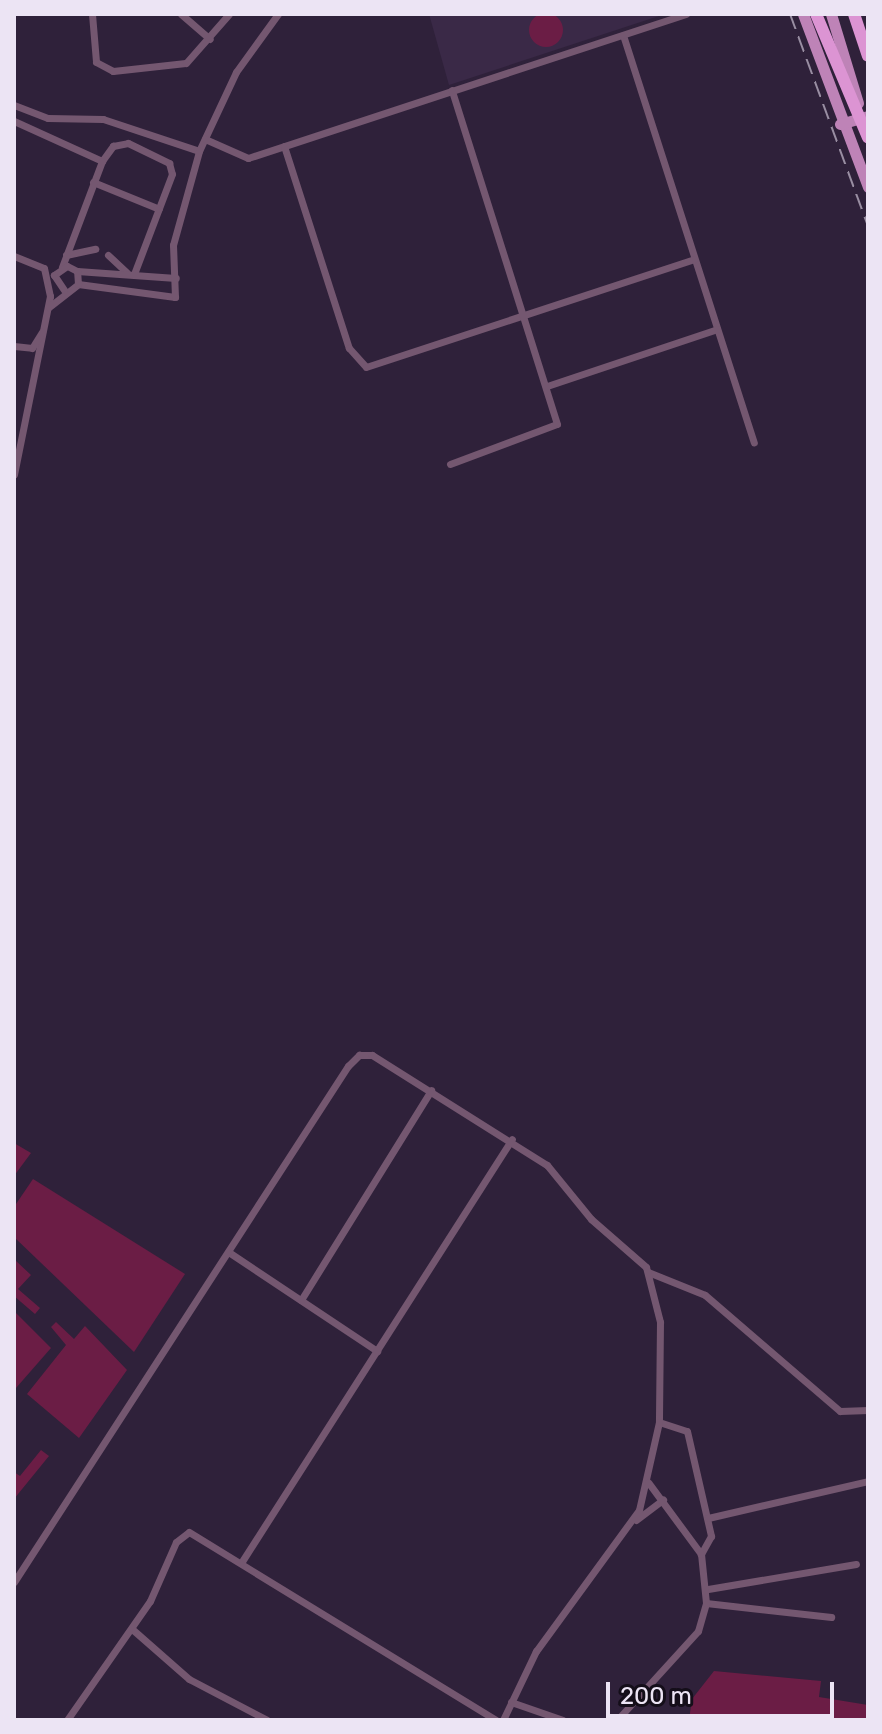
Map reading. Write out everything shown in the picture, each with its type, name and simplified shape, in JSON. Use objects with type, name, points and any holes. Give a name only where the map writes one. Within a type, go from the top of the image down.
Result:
[{"type":"highway","points":[[816,14],[868,138]]},
{"type":"highway","points":[[854,14],[868,56]]},
{"type":"main road","points":[[803,14],[840,124],[868,187]]},
{"type":"main road","points":[[831,14],[868,138]]},
{"type":"main road","points":[[840,124],[868,116]]},
{"type":"street","points":[[92,14],[94,54],[106,70],[186,63],[229,14]]},
{"type":"street","points":[[181,14],[210,39]]},
{"type":"street","points":[[56,287],[78,284],[175,297],[175,235],[199,169],[199,151],[236,72],[278,14]]},
{"type":"street","points":[[205,139],[242,159],[686,14]]},
{"type":"street","points":[[623,35],[754,442]]},
{"type":"street","points":[[450,464],[555,429],[547,386],[452,90]]},
{"type":"street","points":[[14,105],[48,118],[103,119],[199,151]]},
{"type":"street","points":[[14,121],[102,161]]},
{"type":"street","points":[[55,273],[62,267],[102,161],[113,146],[128,143],[169,163],[159,209],[130,273]]},
{"type":"street","points":[[284,146],[359,364],[375,366],[694,259]]},
{"type":"street","points":[[93,182],[159,209]]},
{"type":"street","points":[[66,255],[95,249]]},
{"type":"street","points":[[108,255],[130,273]]},
{"type":"street","points":[[14,256],[55,273]]},
{"type":"street","points":[[62,267],[77,271],[176,278]]},
{"type":"street","points":[[45,271],[56,287]]},
{"type":"street","points":[[77,271],[78,284]]},
{"type":"street","points":[[14,474],[49,307],[56,287],[55,273]]},
{"type":"street","points":[[49,307],[56,287]]},
{"type":"street","points":[[14,346],[32,348],[45,328]]},
{"type":"street","points":[[547,386],[717,329]]},
{"type":"street","points":[[14,1582],[359,1055],[431,1090],[512,1139],[547,1165],[648,1272],[705,1295],[840,1411],[868,1410]]},
{"type":"street","points":[[301,1300],[431,1090]]},
{"type":"street","points":[[241,1563],[512,1139]]},
{"type":"street","points":[[230,1253],[377,1351]]},
{"type":"street","points":[[503,1720],[536,1651],[633,1522],[648,1482],[659,1422],[662,1335],[648,1272]]},
{"type":"street","points":[[659,1422],[686,1430],[712,1540],[701,1554]]},
{"type":"street","points":[[708,1518],[868,1481]]},
{"type":"street","points":[[617,1720],[698,1631],[708,1589],[701,1554],[648,1482]]},
{"type":"street","points":[[633,1522],[663,1500]]},
{"type":"street","points":[[67,1720],[132,1629],[184,1533],[241,1563],[496,1720]]},
{"type":"street","points":[[708,1589],[856,1564]]},
{"type":"street","points":[[706,1603],[831,1617]]},
{"type":"street","points":[[132,1629],[189,1679],[267,1720]]},
{"type":"street","points":[[511,1702],[563,1720]]},
{"type":"shaded area","points":[[546,13],[558,18],[563,30],[558,42],[546,47],[534,42],[529,30],[534,18]]},
{"type":"shaded area","points":[[429,14],[665,14],[449,85]]},
{"type":"shaded area","points":[[14,1143],[31,1153],[14,1176]]},
{"type":"shaded area","points":[[33,1179],[185,1274],[134,1352],[14,1237],[14,1207]]},
{"type":"shaded area","points":[[14,1259],[31,1275],[18,1289],[40,1308],[35,1314],[14,1296]]},
{"type":"shaded area","points":[[14,1311],[51,1348],[16,1388],[14,1386]]},
{"type":"shaded area","points":[[56,1322],[74,1339],[85,1326],[127,1370],[79,1438],[27,1394],[66,1345],[51,1327]]},
{"type":"shaded area","points":[[41,1450],[49,1456],[14,1499],[14,1472],[20,1476]]},
{"type":"shaded area","points":[[714,1671],[821,1681],[819,1697],[868,1705],[868,1720],[689,1720],[692,1699]]},
{"type":"railway","points":[[790,14],[868,226]]}]
